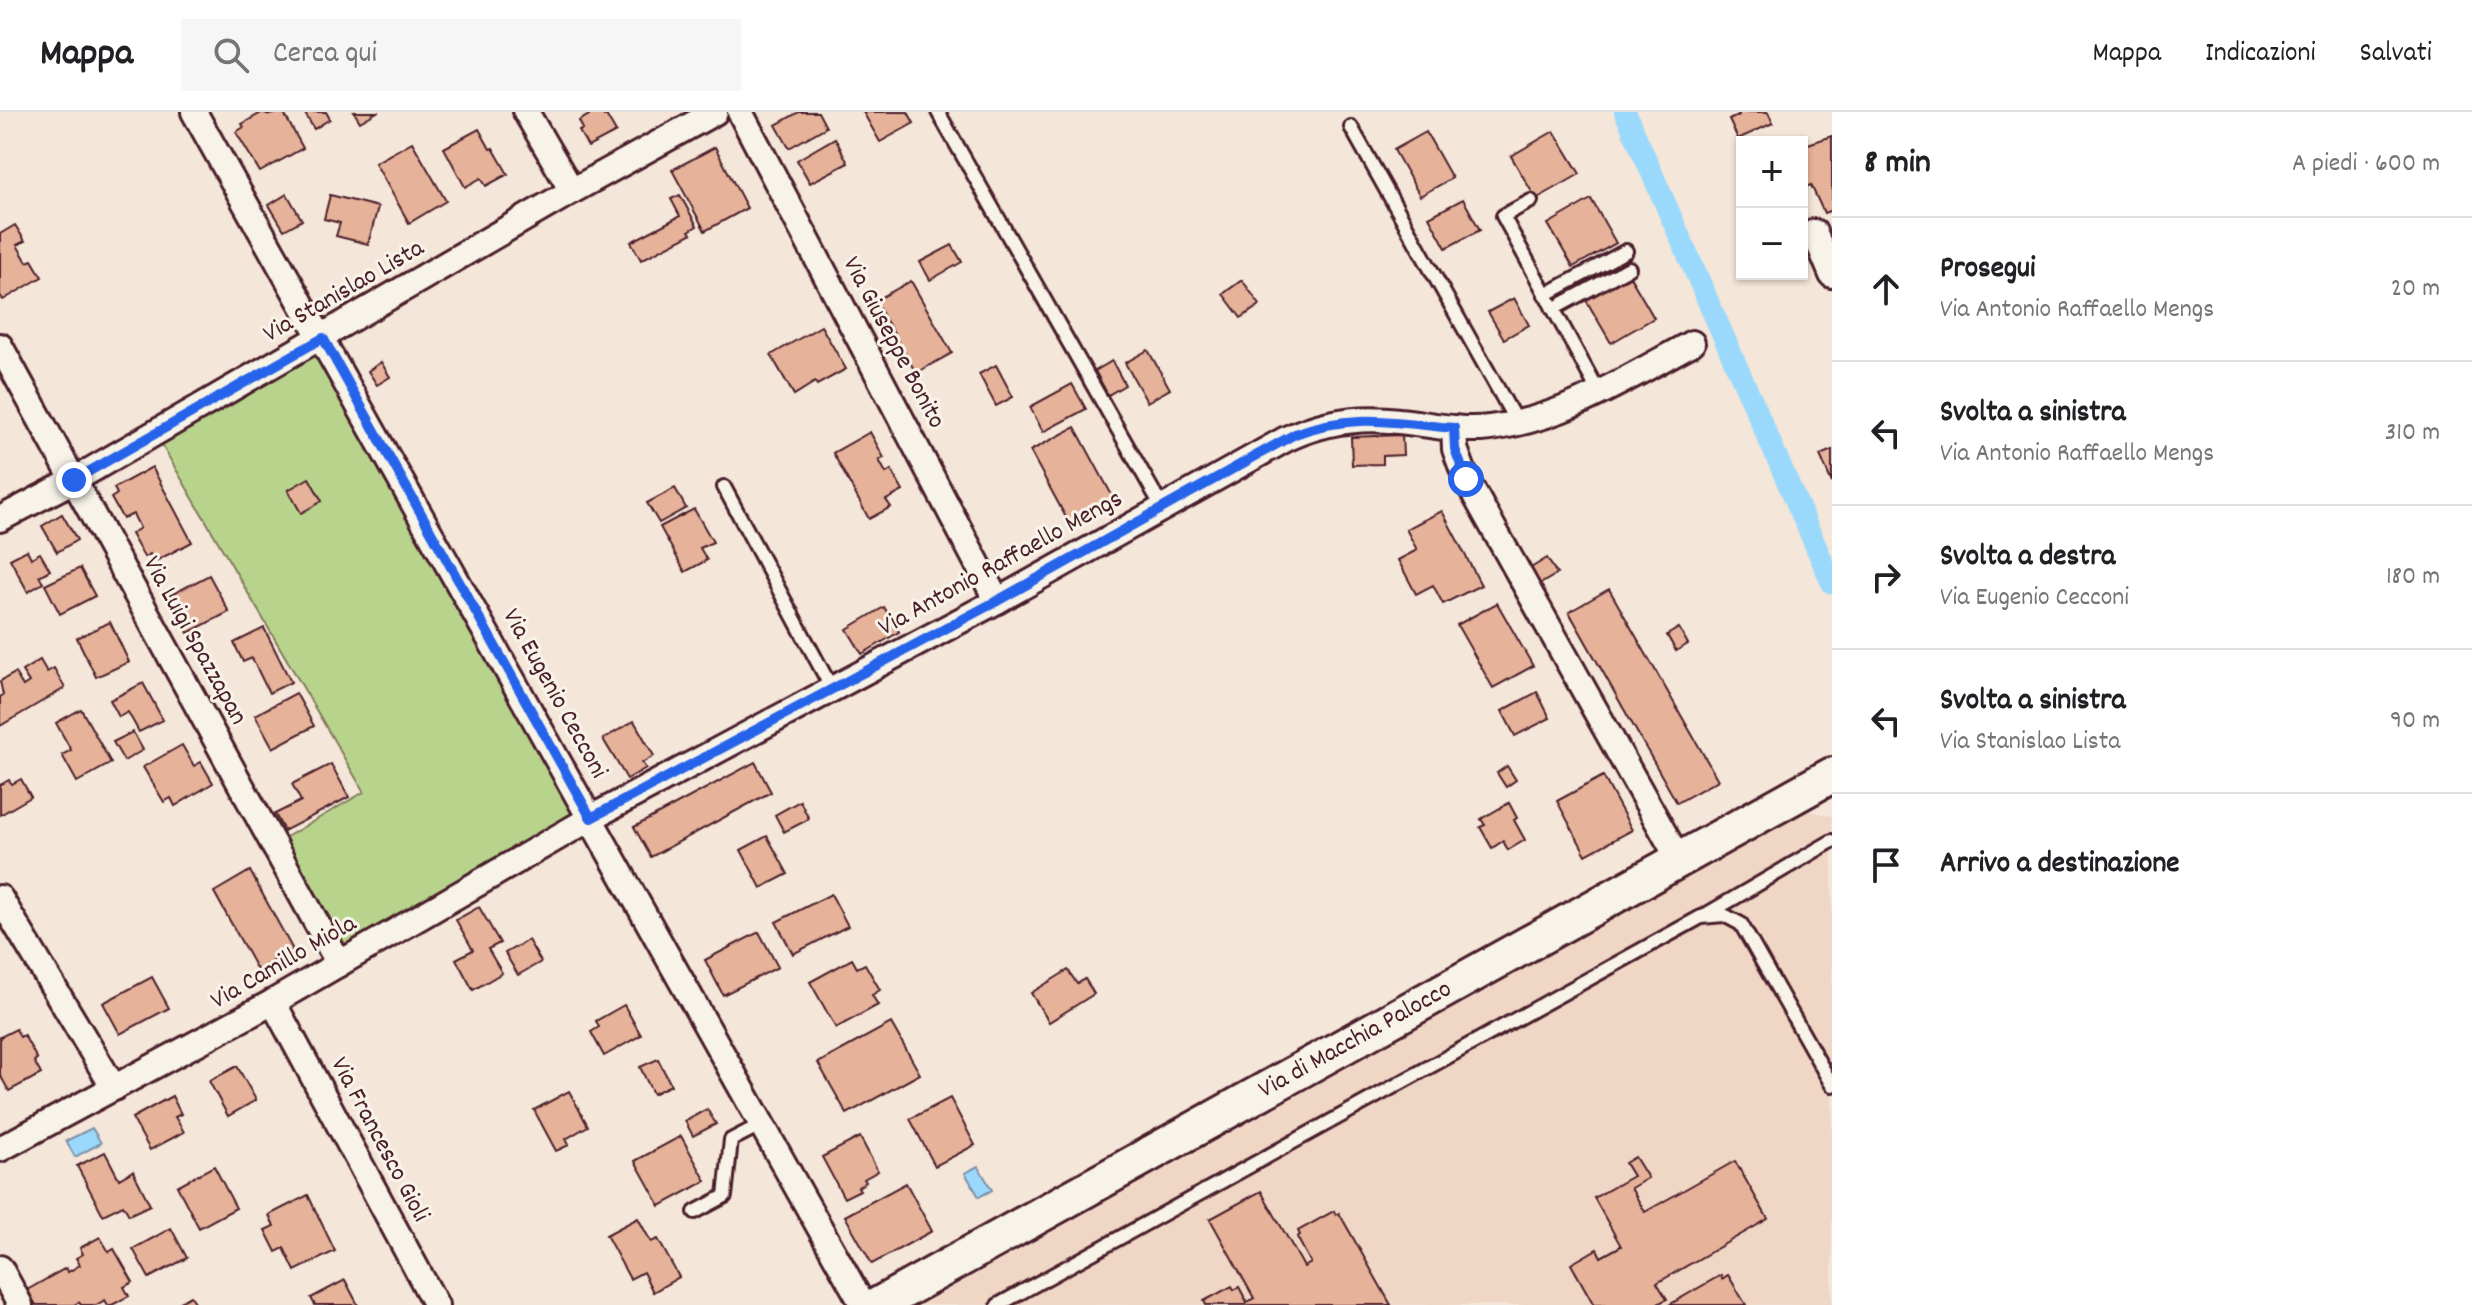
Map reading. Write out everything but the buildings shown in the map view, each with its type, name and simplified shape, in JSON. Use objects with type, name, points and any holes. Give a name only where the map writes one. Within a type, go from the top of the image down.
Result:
[{"type":"street","name":"Via Eugenio Cecconi","points":[[194,112],[863,1305]]},
{"type":"street","points":[[526,112],[572,191]]},
{"type":"street","name":"Via Stanislao Lista","points":[[0,519],[74,480],[572,191],[715,112]]},
{"type":"street","name":"Via Giuseppe Bonito","points":[[740,112],[997,601]]},
{"type":"street","points":[[1814,232],[1832,275]]},
{"type":"street","name":"Via Antonio Raffaello Mengs","points":[[591,818],[997,601],[1286,439],[1318,426],[1348,420],[1378,419],[1454,428],[1488,428],[1517,423],[1569,408],[1692,343]]},
{"type":"street","name":"Via Luigi Spazzapan","points":[[0,346],[339,964]]},
{"type":"street","points":[[1454,428],[1455,449],[1466,479],[1679,860]]},
{"type":"street","name":"Via di Macchia Palocco","points":[[878,1305],[1832,775]]},
{"type":"street","name":"Via Camillo Miola","points":[[0,1149],[273,1002],[591,818]]},
{"type":"street","points":[[0,898],[114,1088]]},
{"type":"street","name":"Via Francesco Gioli","points":[[273,1002],[436,1305]]},
{"type":"street","points":[[0,1268],[20,1305]]},
{"type":"lane","points":[[938,112],[1162,507]]},
{"type":"lane","points":[[1351,127],[1517,423]]},
{"type":"lane","points":[[1531,201],[1503,216],[1599,393]]},
{"type":"lane","points":[[1545,295],[1626,251]]},
{"type":"lane","points":[[1553,309],[1629,268]]},
{"type":"lane","points":[[724,487],[832,689]]},
{"type":"lane","points":[[998,1305],[1701,917],[1832,841]]},
{"type":"lane","points":[[1701,917],[1724,915],[1741,924],[1832,1085]]},
{"type":"lane","points":[[695,1212],[725,1196],[731,1140],[762,1124]]},
{"type":"shaded area","points":[[1808,811],[1832,816],[1832,1305],[921,1305]]},
{"type":"green space","points":[[322,352],[579,817],[347,947],[281,840],[364,792],[160,442]]},
{"type":"water","points":[[92,1128],[101,1143],[75,1157],[66,1141]]},
{"type":"water","points":[[978,1166],[992,1190],[979,1197],[965,1173]]},
{"type":"waterway","points":[[1625,112],[1832,583]]},
{"type":"route","points":[[74,480],[323,338],[591,818],[997,601],[1295,434],[1340,422],[1378,419],[1454,428],[1455,449],[1466,479]]}]
